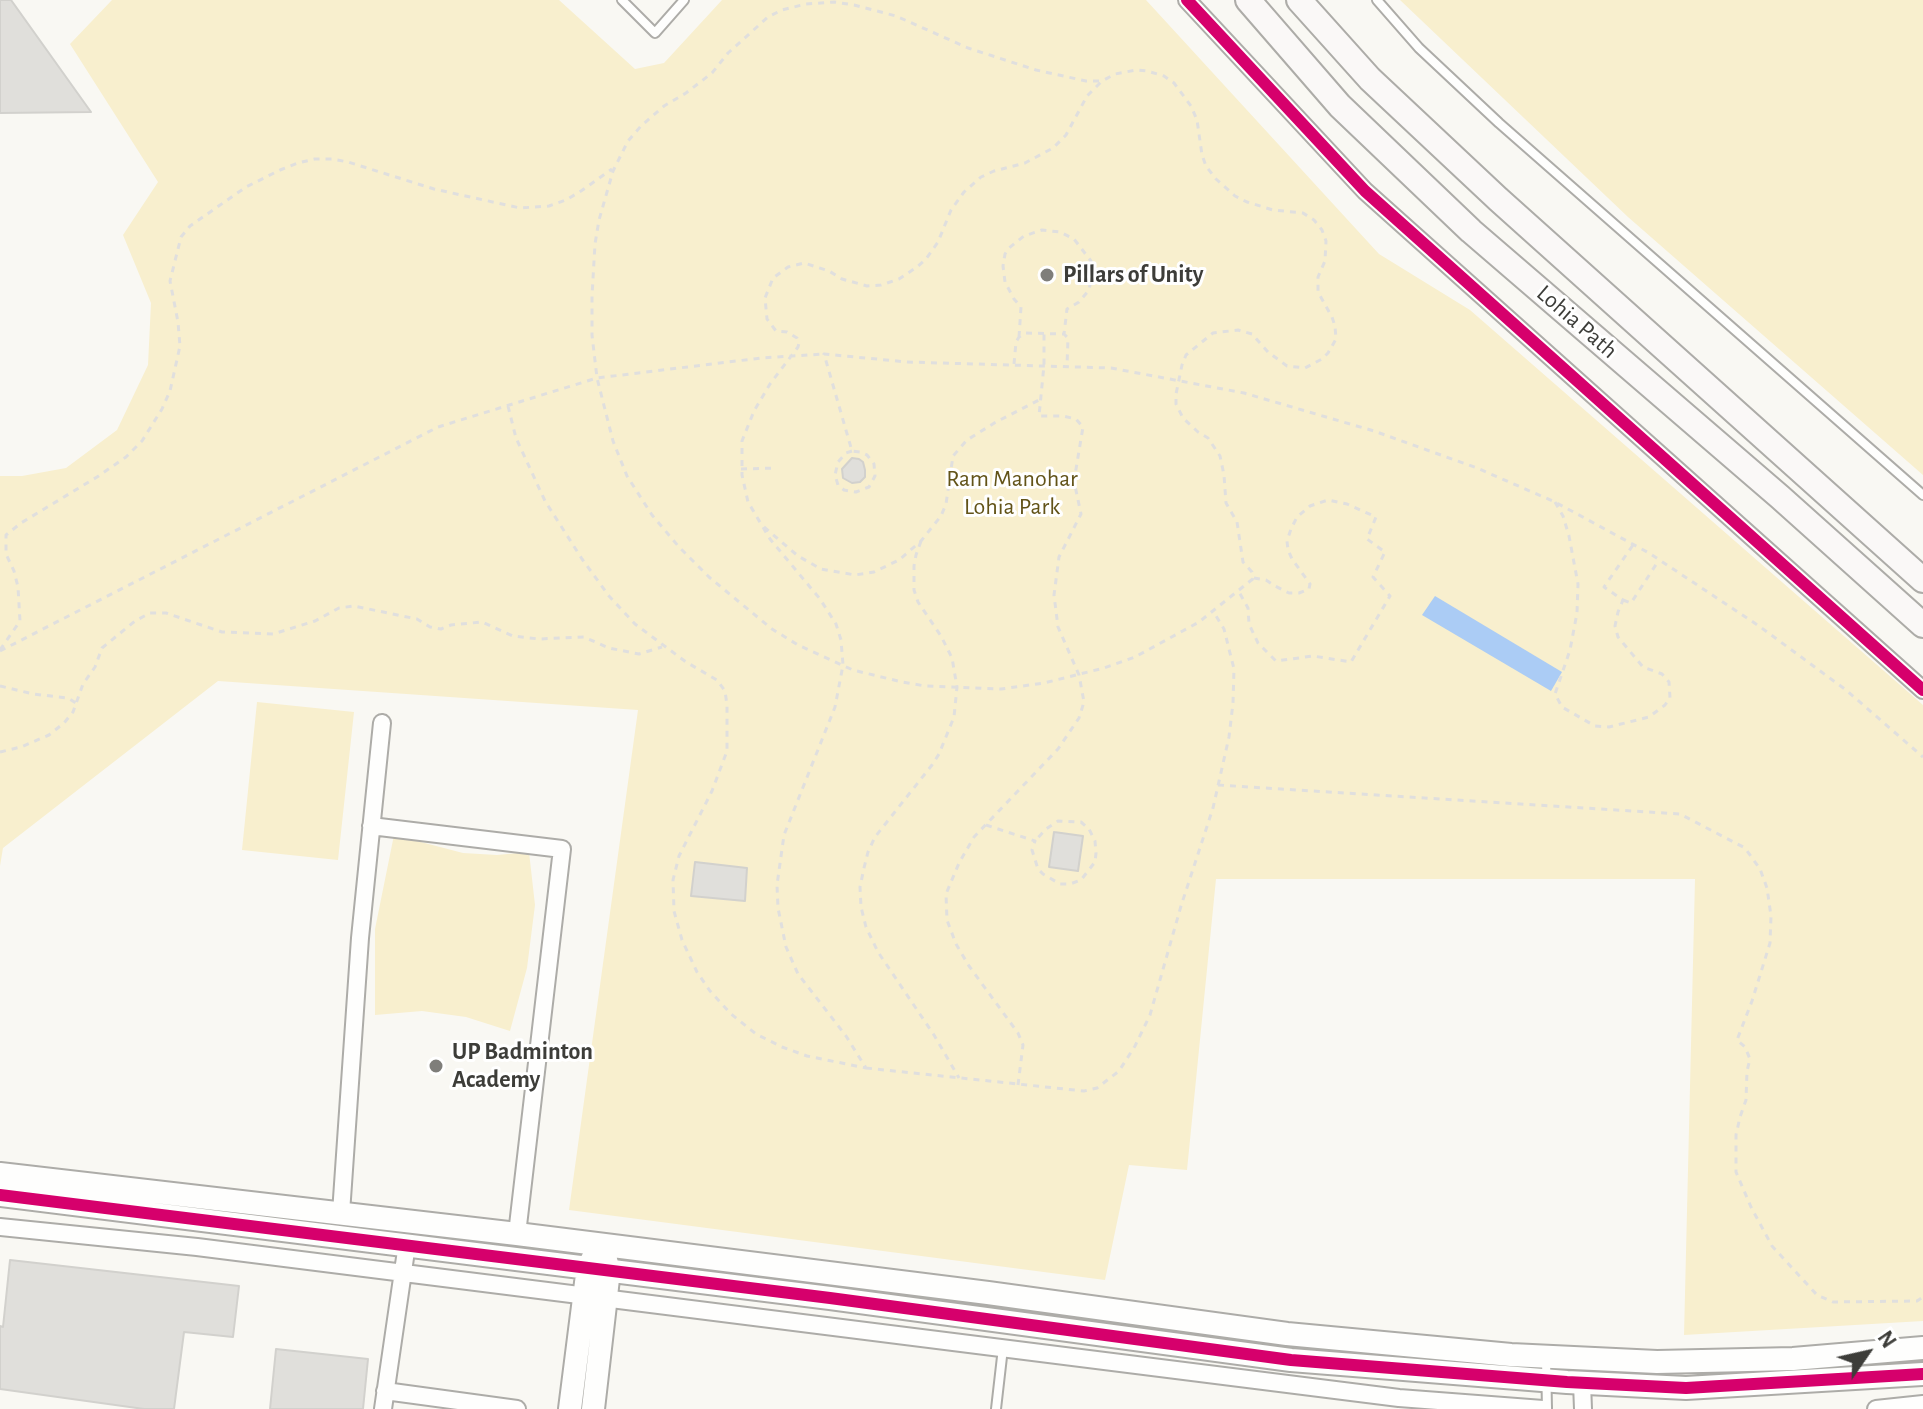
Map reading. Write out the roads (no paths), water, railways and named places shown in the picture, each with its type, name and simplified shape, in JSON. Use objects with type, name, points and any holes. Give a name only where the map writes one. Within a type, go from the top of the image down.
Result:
[{"type":"main road","name":"Lohia Path","points":[[1248,0],[1340,106],[1471,231],[1780,497],[1923,625]]},
{"type":"main road","name":"Lohia Path","points":[[1299,0],[1370,79],[1498,199],[1923,580]]},
{"type":"street","points":[[1187,0],[1365,191],[1923,690]]},
{"type":"street","points":[[341,1213],[360,938],[382,723]]},
{"type":"street","points":[[371,826],[562,849],[517,1234]]},
{"type":"street","points":[[0,1174],[517,1234],[1287,1334],[1546,1357],[1672,1362],[1793,1359],[1923,1348]]},
{"type":"street","points":[[0,1195],[598,1268],[1291,1360],[1546,1381],[1686,1388],[1923,1374]]},
{"type":"street","points":[[0,1227],[197,1247],[1003,1348],[1399,1403],[1545,1409]]},
{"type":"street","points":[[383,1409],[407,1244]]},
{"type":"street","points":[[593,1409],[595,1297],[600,1245]]},
{"type":"street","points":[[570,1409],[595,1297]]},
{"type":"street","points":[[1582,1383],[1583,1409]]},
{"type":"street","points":[[385,1391],[517,1409]]},
{"type":"street","points":[[1876,1409],[1923,1404]]},
{"type":"lane","points":[[622,0],[655,33],[684,0]]},
{"type":"lane","points":[[1377,0],[1419,48],[1499,123],[1923,495]]},
{"type":"lane","points":[[996,1409],[1003,1348]]},
{"type":"lane","points":[[1545,1409],[1546,1357]]},
{"type":"water","points":[[1435,596],[1562,672],[1551,691],[1422,615]]},
{"type":"place","name":"Pillars of Unity","points":[[1047,275]]},
{"type":"place","name":"UP Badminton Academy","points":[[436,1066]]},
{"type":"park label","name":"Ram Manohar Lohia Park","points":[[1012,493]]}]
